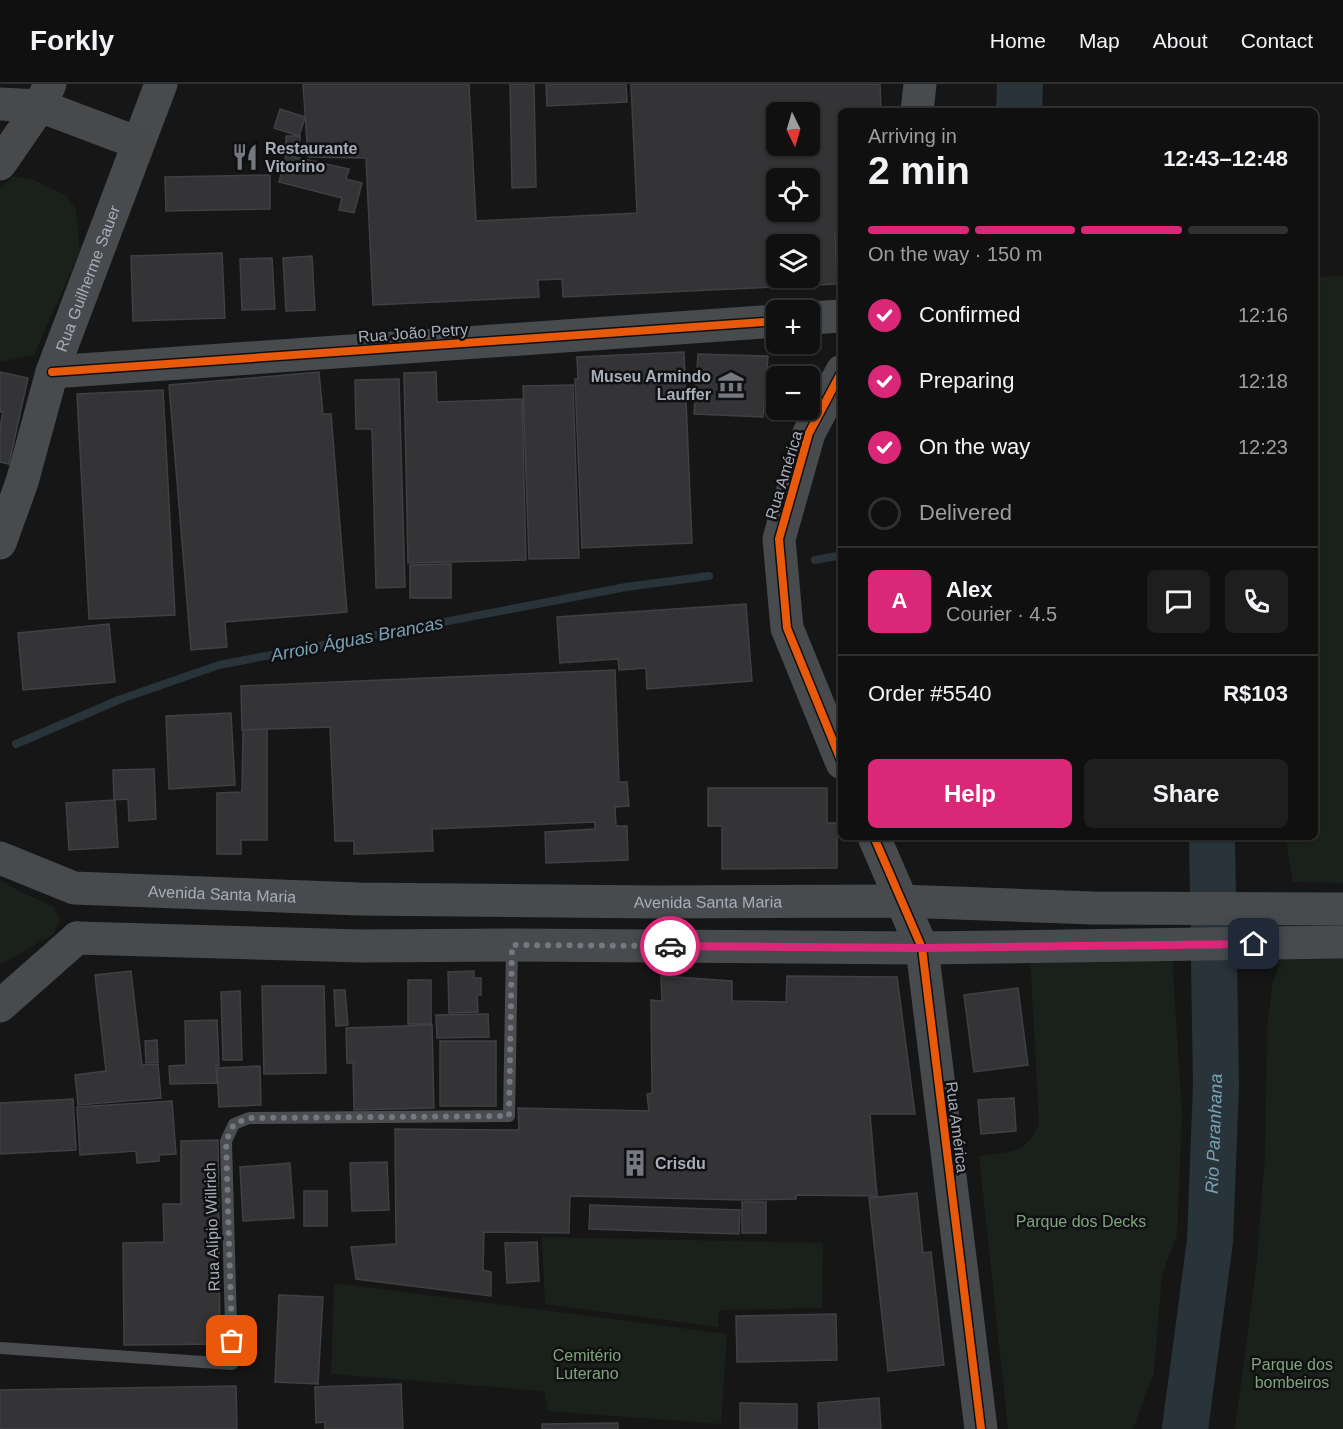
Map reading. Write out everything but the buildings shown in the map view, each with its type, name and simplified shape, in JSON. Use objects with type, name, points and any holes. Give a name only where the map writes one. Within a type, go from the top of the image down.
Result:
[{"type":"main road","name":"Rua Guilherme Sauer","points":[[0,543],[22,482],[52,372],[161,84]]},
{"type":"main road","points":[[917,108],[920,84]]},
{"type":"main road","points":[[0,164],[45,95]]},
{"type":"main road","points":[[0,104],[45,95],[138,143]]},
{"type":"main road","points":[[820,317],[838,316]]},
{"type":"main road","name":"Rua João Petry","points":[[52,372],[766,322]]},
{"type":"main road","name":"Rua América","points":[[838,379],[809,433],[779,539],[787,628],[838,754]]},
{"type":"main road","name":"Rua América","points":[[875,840],[922,948],[981,1429]]},
{"type":"main road","points":[[0,858],[74,888],[77,938]]},
{"type":"main road","name":"Avenida Santa Maria","points":[[74,888],[359,899],[657,902],[901,901],[1094,908],[1343,909]]},
{"type":"main road","points":[[359,899],[360,946]]},
{"type":"main road","points":[[657,902],[658,946]]},
{"type":"main road","points":[[0,1006],[77,938],[360,946],[922,948],[1343,942]]},
{"type":"lane","name":"Rua Alípio Willrich","points":[[0,1348],[232,1364],[226,1141],[234,1124],[249,1118],[509,1116],[512,945]]},
{"type":"green space","points":[[13,176],[34,180],[65,195],[76,208],[80,251],[34,355],[0,362],[0,189]]},
{"type":"green space","points":[[1343,276],[1343,883],[1293,882],[1286,840],[1318,840],[1318,277]]},
{"type":"green space","points":[[0,880],[54,907],[59,920],[54,934],[0,965]]},
{"type":"green space","name":"Parque dos Decks","points":[[1172,955],[1182,1114],[1177,1235],[1162,1275],[1154,1372],[1133,1429],[1008,1429],[979,1156],[1007,1152],[1022,1147],[1034,1134],[1039,1124],[1030,956]]},
{"type":"green space","name":"Parque dos bombeiros","points":[[1281,957],[1343,959],[1343,1429],[1235,1429],[1256,1269],[1265,1156],[1267,1030],[1272,986]]},
{"type":"green space","points":[[542,1237],[823,1243],[822,1308],[719,1310],[718,1327],[545,1304]]},
{"type":"green space","name":"Cemitério Luterano","points":[[334,1283],[727,1334],[721,1424],[548,1411],[544,1391],[331,1374]]},
{"type":"waterway","name":"Rio Paranhana","points":[[1019,108],[1020,84]]},
{"type":"waterway","name":"Arroio Águas Brancas","points":[[815,560],[838,556]]},
{"type":"waterway","name":"Arroio Águas Brancas","points":[[16,744],[121,699],[219,665],[626,587],[709,576]]},
{"type":"waterway","name":"Rio Paranhana","points":[[1185,1429],[1210,1241],[1216,1085],[1212,840]]},
{"type":"cycle path","points":[[52,372],[766,322]]},
{"type":"cycle path","points":[[838,379],[809,433],[779,539],[787,628],[838,753]]},
{"type":"cycle path","points":[[875,840],[922,948],[981,1429]]},
{"type":"way so far","points":[[232,1341],[226,1141],[234,1124],[249,1118],[509,1116],[512,945],[670,946]]},
{"type":"place","name":"Restaurante Vitorino","points":[[245,157]]},
{"type":"place","name":"Museu Armindo Lauffer","points":[[731,385]]},
{"type":"place","name":"Crisdu","points":[[635,1163]]},
{"type":"route","points":[[670,946],[922,948],[1254,944]]}]
